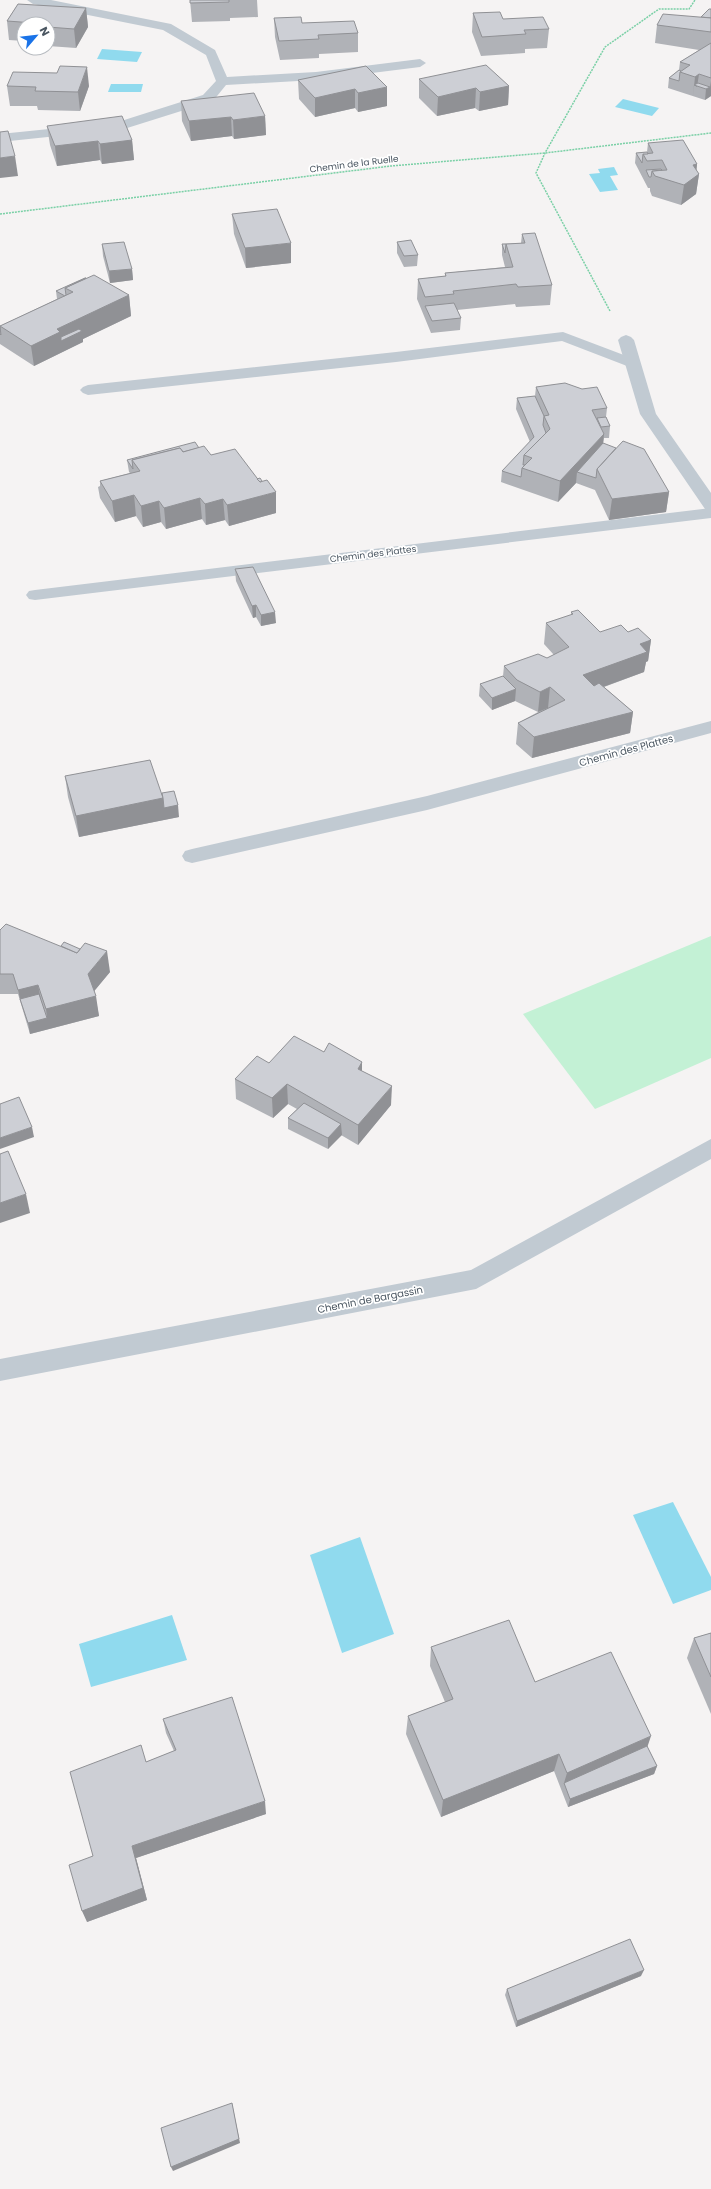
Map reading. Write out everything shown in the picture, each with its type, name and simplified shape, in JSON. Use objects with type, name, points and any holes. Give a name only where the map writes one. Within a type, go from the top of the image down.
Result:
[{"type":"street","points":[[33,0],[166,27],[211,53],[222,81]]},
{"type":"street","points":[[0,138],[118,126],[208,98],[222,81],[316,76],[420,63]]},
{"type":"street","points":[[88,390],[388,358],[563,336],[632,363]]},
{"type":"street","points":[[626,340],[648,414],[711,505]]},
{"type":"street","name":"Chemin des Plattes","points":[[35,596],[711,513]]},
{"type":"street","name":"Chemin des Plattes","points":[[192,856],[427,803],[711,727]]},
{"type":"street","name":"Chemin de Bargassin","points":[[0,1370],[476,1279],[711,1148]]},
{"type":"path","points":[[626,340],[536,173],[545,153],[605,47],[659,9],[689,9],[695,0]]},
{"type":"path","name":"Chemin de la Ruelle","points":[[0,214],[391,166],[545,153],[711,133]]},
{"type":"green space","points":[[711,936],[711,1058],[595,1109],[523,1014]]},
{"type":"water","points":[[102,49],[142,52],[137,62],[97,59]]},
{"type":"water","points":[[111,84],[143,84],[141,92],[108,92]]},
{"type":"water","points":[[623,99],[659,108],[652,116],[615,107]]},
{"type":"water","points":[[614,167],[618,175],[610,176],[618,190],[600,192],[589,174],[600,173],[598,169]]},
{"type":"water","points":[[673,1502],[711,1577],[711,1590],[673,1604],[633,1515]]},
{"type":"water","points":[[360,1537],[394,1634],[342,1653],[310,1555]]},
{"type":"water","points":[[172,1615],[187,1660],[91,1687],[79,1644]]},
{"type":"building","points":[[190,0],[229,0],[229,2],[190,3]]},
{"type":"building","points":[[18,4],[86,8],[74,29],[56,28],[56,16],[16,16],[16,22],[7,21]]},
{"type":"building","points":[[709,9],[711,9],[711,18],[701,17]]},
{"type":"building","points":[[500,12],[503,19],[543,17],[549,29],[524,30],[526,34],[482,37],[473,13]]},
{"type":"building","points":[[663,14],[711,18],[711,32],[657,25]]},
{"type":"building","points":[[301,17],[302,23],[354,21],[358,33],[318,35],[319,39],[279,41],[274,18]]},
{"type":"building","points":[[711,43],[711,78],[699,74],[695,77],[680,72],[690,65],[680,62]]},
{"type":"building","points":[[486,65],[509,86],[480,92],[476,88],[438,97],[419,79]]},
{"type":"building","points":[[60,66],[87,67],[78,92],[35,91],[36,87],[7,86],[13,72],[57,73]]},
{"type":"building","points":[[366,66],[387,87],[358,93],[355,89],[315,98],[298,80]]},
{"type":"building","points":[[679,70],[681,71],[679,81],[669,78]]},
{"type":"building","points":[[698,83],[710,87],[706,89],[694,85]]},
{"type":"building","points":[[254,93],[265,116],[233,120],[231,117],[189,121],[181,101]]},
{"type":"building","points":[[122,116],[132,140],[100,144],[98,141],[55,146],[47,126]]},
{"type":"building","points":[[8,131],[15,156],[0,158],[0,132]]},
{"type":"building","points":[[683,140],[697,164],[693,165],[699,174],[684,185],[655,176],[652,171],[667,170],[662,160],[647,161],[643,154],[653,153],[648,143]]},
{"type":"building","points":[[647,152],[648,154],[643,154],[642,163],[636,153]]},
{"type":"building","points":[[646,170],[662,170],[652,171],[651,177],[649,177]]},
{"type":"building","points":[[277,209],[291,243],[245,248],[232,214]]},
{"type":"building","points":[[535,233],[552,285],[518,287],[516,284],[453,291],[454,294],[425,297],[418,279],[446,276],[445,273],[513,267],[506,244],[525,243],[522,234]]},
{"type":"building","points":[[411,240],[418,255],[404,256],[397,242]]},
{"type":"building","points":[[124,242],[132,269],[109,271],[102,244]]},
{"type":"building","points":[[502,244],[506,244],[505,253]]},
{"type":"building","points":[[94,275],[129,295],[57,329],[60,332],[31,346],[0,326],[73,292],[65,288]]},
{"type":"building","points":[[85,278],[65,288],[65,296],[56,291]]},
{"type":"building","points":[[454,303],[461,318],[432,321],[425,306]]},
{"type":"building","points":[[79,329],[82,331],[61,341],[61,337]]},
{"type":"building","points":[[565,383],[582,389],[597,387],[607,408],[592,410],[604,434],[560,481],[522,468],[532,458],[524,455],[550,429],[544,416],[549,415],[536,387]]},
{"type":"building","points":[[535,396],[544,416],[543,425],[546,433],[524,455],[523,465],[525,465],[522,468],[521,477],[502,471],[534,437],[517,398]]},
{"type":"building","points":[[606,417],[610,426],[601,427],[597,418]]},
{"type":"building","points":[[623,441],[644,449],[669,492],[612,499],[597,469]]},
{"type":"building","points":[[195,442],[199,448],[183,452],[180,448],[132,460],[133,469],[127,460]]},
{"type":"building","points":[[603,443],[616,448],[597,469],[596,478],[577,472]]},
{"type":"building","points":[[204,446],[211,455],[235,449],[260,482],[267,480],[276,492],[227,505],[223,499],[205,504],[200,498],[164,508],[159,501],[141,506],[134,495],[112,501],[100,481],[140,471],[132,460],[180,448],[183,452]]},
{"type":"building","points":[[253,567],[275,612],[261,615],[256,605],[252,606],[235,569]]},
{"type":"building","points":[[578,610],[600,632],[621,625],[628,632],[638,628],[651,640],[640,644],[647,652],[583,675],[594,686],[599,683],[633,712],[534,737],[518,723],[565,700],[550,687],[540,692],[517,680],[504,666],[538,654],[547,658],[569,647],[546,623],[573,614],[571,612]]},
{"type":"building","points":[[503,676],[516,689],[492,698],[480,684]]},
{"type":"building","points":[[150,760],[163,798],[76,816],[65,776]]},
{"type":"building","points":[[174,791],[178,805],[164,808],[162,793]]},
{"type":"building","points":[[6,924],[77,953],[85,943],[107,951],[88,974],[96,996],[46,1009],[38,985],[18,990],[13,974],[0,974],[0,930]]},
{"type":"building","points":[[64,942],[80,949],[77,953],[61,946]]},
{"type":"building","points":[[39,994],[47,1018],[28,1023],[20,999]]},
{"type":"building","points":[[294,1036],[324,1052],[329,1043],[362,1062],[358,1069],[392,1086],[358,1125],[287,1084],[272,1098],[235,1079],[257,1056],[269,1063]]},
{"type":"building","points":[[19,1097],[32,1127],[0,1138],[0,1104]]},
{"type":"building","points":[[304,1103],[341,1124],[328,1138],[288,1118]]},
{"type":"building","points":[[8,1151],[26,1194],[0,1203],[0,1154]]},
{"type":"building","points":[[509,1620],[535,1682],[611,1652],[651,1736],[567,1773],[559,1754],[443,1800],[408,1716],[453,1699],[431,1647]]},
{"type":"building","points":[[711,1633],[711,1677],[694,1638]]},
{"type":"building","points":[[232,1697],[265,1801],[132,1846],[143,1888],[82,1911],[69,1865],[93,1856],[70,1772],[141,1745],[146,1762],[176,1750],[163,1719]]},
{"type":"building","points":[[647,1746],[657,1766],[570,1799],[564,1783]]},
{"type":"building","points":[[630,1939],[644,1970],[517,2021],[507,1989]]},
{"type":"building","points":[[232,2103],[239,2139],[171,2167],[161,2128]]}]
